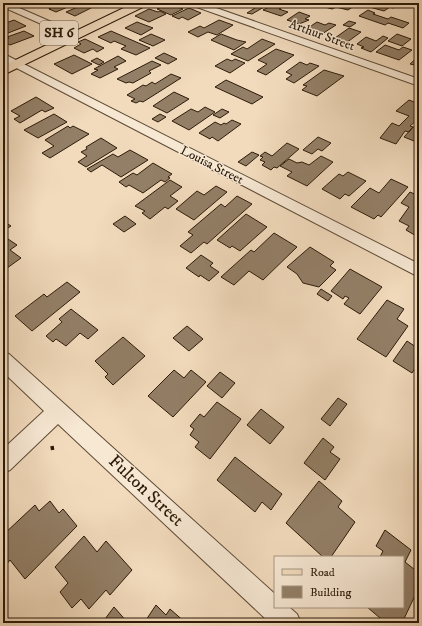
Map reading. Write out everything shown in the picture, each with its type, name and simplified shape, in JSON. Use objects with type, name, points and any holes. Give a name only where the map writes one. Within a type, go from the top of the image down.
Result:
[{"type":"main road","name":"SH 6","points":[[70,33],[123,3]]},
{"type":"main road","name":"SH 6","points":[[7,63],[70,33],[143,3]]},
{"type":"street","name":"Arthur Street","points":[[194,3],[419,83]]},
{"type":"street","points":[[3,4],[70,33]]},
{"type":"street","name":"Louisa Street","points":[[7,63],[419,271]]},
{"type":"street","name":"Fulton Street","points":[[3,360],[288,623]]},
{"type":"street","points":[[3,463],[58,411]]},
{"type":"path","points":[[52,446],[53,452]]},
{"type":"building","points":[[57,3],[77,3],[56,12],[47,7]]},
{"type":"building","points":[[87,3],[95,6],[75,16],[66,12]]},
{"type":"building","points":[[271,3],[252,14],[247,13],[255,8],[244,4]]},
{"type":"building","points":[[326,3],[343,3],[354,6],[348,10],[336,7],[332,9],[325,7],[329,4]]},
{"type":"building","points":[[355,3],[378,3],[395,7],[390,7],[384,11]]},
{"type":"building","points":[[169,4],[183,9],[171,15],[157,9]]},
{"type":"building","points":[[273,5],[288,12],[281,16],[263,10]]},
{"type":"building","points":[[189,8],[201,13],[188,20],[182,17],[179,19],[172,16]]},
{"type":"building","points":[[149,9],[166,14],[149,22],[135,16]]},
{"type":"building","points":[[368,10],[375,13],[373,14],[388,19],[391,17],[409,23],[403,28],[388,23],[385,25],[359,16]]},
{"type":"building","points":[[299,12],[310,16],[305,19],[309,20],[299,24],[287,20]]},
{"type":"building","points":[[14,20],[26,26],[3,35],[3,24]]},
{"type":"building","points":[[219,20],[233,25],[217,35],[208,32],[198,37],[188,32],[200,26],[204,28]]},
{"type":"building","points":[[349,21],[356,23],[350,27],[343,25]]},
{"type":"building","points":[[137,22],[153,28],[141,35],[125,28]]},
{"type":"building","points":[[317,22],[325,25],[329,23],[336,25],[322,34],[308,28]]},
{"type":"building","points":[[349,28],[361,32],[346,43],[335,38]]},
{"type":"building","points":[[24,31],[34,36],[10,45],[3,41],[9,38],[7,37]]},
{"type":"building","points":[[111,31],[150,48],[136,55],[121,49],[126,46],[114,41],[111,43],[98,37]]},
{"type":"building","points":[[151,34],[165,40],[153,46],[139,40]]},
{"type":"building","points":[[221,34],[246,42],[234,50],[211,40]]},
{"type":"building","points":[[397,34],[411,39],[402,46],[388,41]]},
{"type":"building","points":[[383,36],[388,38],[371,52],[361,48],[364,47],[357,44],[366,37],[376,41]]},
{"type":"building","points":[[85,39],[104,48],[97,52],[93,49],[84,53],[74,48],[81,44],[78,42]]},
{"type":"building","points":[[262,39],[275,44],[248,61],[231,54],[243,47],[247,49]]},
{"type":"building","points":[[385,45],[399,50],[403,47],[412,50],[399,60],[376,52]]},
{"type":"building","points":[[276,49],[294,55],[266,75],[257,71],[267,64],[258,60]]},
{"type":"building","points":[[164,53],[177,59],[168,64],[155,58]]},
{"type":"building","points":[[74,55],[92,64],[72,74],[54,64]]},
{"type":"building","points":[[118,56],[126,61],[114,67],[118,69],[100,78],[91,74],[98,70],[94,69]]},
{"type":"building","points":[[419,56],[419,66],[410,64]]},
{"type":"building","points":[[97,58],[104,62],[99,65],[91,61]]},
{"type":"building","points":[[227,59],[232,61],[235,59],[245,63],[230,73],[215,66]]},
{"type":"building","points":[[152,61],[161,65],[149,71],[151,73],[133,83],[126,83],[117,79]]},
{"type":"building","points":[[300,62],[307,65],[310,63],[319,66],[294,83],[286,79],[292,75],[286,72]]},
{"type":"building","points":[[324,70],[344,76],[317,96],[302,90],[307,86],[303,85]]},
{"type":"building","points":[[171,74],[181,78],[143,102],[140,101],[136,103],[131,101],[135,99],[127,95],[143,85],[146,86],[152,82],[155,84]]},
{"type":"building","points":[[226,80],[263,97],[252,104],[215,87]]},
{"type":"building","points":[[174,92],[189,99],[167,113],[153,106]]},
{"type":"building","points":[[36,97],[54,108],[45,112],[42,110],[20,123],[14,119],[20,116],[11,111]]},
{"type":"building","points":[[409,100],[419,104],[419,118],[410,126],[413,127],[409,132],[405,131],[396,144],[380,138],[392,123],[399,126],[409,116],[396,111]]},
{"type":"building","points":[[205,107],[215,112],[189,130],[172,121],[191,109],[198,112]]},
{"type":"building","points":[[222,109],[229,112],[220,118],[213,115]]},
{"type":"building","points":[[54,114],[67,122],[38,138],[24,130]]},
{"type":"building","points":[[160,114],[166,117],[158,122],[152,119]]},
{"type":"building","points":[[232,120],[241,124],[218,141],[212,137],[210,139],[199,133],[215,122],[221,125]]},
{"type":"building","points":[[68,126],[70,128],[73,126],[89,134],[50,158],[42,153],[54,146],[45,140]]},
{"type":"building","points":[[413,127],[419,130],[419,143],[404,137]]},
{"type":"building","points":[[318,137],[331,143],[322,151],[318,149],[312,154],[303,150]]},
{"type":"building","points":[[101,138],[117,148],[86,167],[78,162],[87,156],[81,152],[87,149],[86,147]]},
{"type":"building","points":[[287,143],[299,149],[277,168],[274,167],[271,170],[262,165],[265,162],[260,160],[263,157],[260,156],[265,152],[272,156]]},
{"type":"building","points":[[130,150],[148,160],[121,177],[102,165],[91,172],[87,169],[113,154],[118,157]]},
{"type":"building","points":[[252,152],[259,155],[246,166],[238,162]]},
{"type":"building","points":[[321,156],[333,162],[307,186],[287,176],[292,172],[280,166],[289,159],[297,163],[302,162],[309,165]]},
{"type":"building","points":[[153,163],[172,174],[168,177],[170,178],[165,182],[161,180],[143,193],[129,185],[126,187],[119,182],[133,173],[137,175]]},
{"type":"building","points":[[348,172],[366,181],[349,196],[345,194],[340,199],[322,189],[339,174],[343,176]]},
{"type":"building","points":[[391,179],[408,187],[381,217],[378,215],[374,219],[351,207],[370,188],[379,193]]},
{"type":"building","points":[[170,180],[182,187],[170,196],[178,201],[168,209],[165,207],[150,219],[142,213],[145,211],[135,206]]},
{"type":"building","points":[[216,186],[227,192],[194,220],[176,209],[197,191],[204,195]]},
{"type":"building","points":[[410,192],[419,196],[418,237],[406,230],[409,226],[399,221],[409,207],[401,203]]},
{"type":"building","points":[[237,196],[252,204],[207,244],[204,242],[191,253],[180,246],[193,235],[188,232],[221,204],[225,207]]},
{"type":"building","points":[[246,214],[267,227],[240,251],[232,246],[230,248],[217,240]]},
{"type":"building","points":[[125,216],[136,224],[124,232],[113,224]]},
{"type":"building","points":[[3,221],[11,226],[3,231]]},
{"type":"building","points":[[274,233],[297,247],[263,280],[249,271],[234,285],[221,277],[251,250],[254,252]]},
{"type":"building","points":[[8,239],[17,245],[10,250],[21,258],[3,271],[3,243]]},
{"type":"building","points":[[310,247],[334,262],[330,266],[336,270],[319,287],[303,283],[297,274],[287,267]]},
{"type":"building","points":[[201,255],[213,263],[210,266],[219,272],[209,281],[200,275],[199,277],[186,268]]},
{"type":"building","points":[[350,269],[382,287],[360,314],[344,304],[349,298],[345,296],[343,299],[331,291]]},
{"type":"building","points":[[67,282],[80,292],[32,331],[15,316],[44,294],[47,297]]},
{"type":"building","points":[[321,289],[332,296],[328,301],[317,294]]},
{"type":"building","points":[[387,300],[404,309],[397,319],[408,326],[386,357],[357,339]]},
{"type":"building","points":[[71,309],[98,330],[88,339],[80,333],[66,346],[56,339],[53,342],[46,336],[62,322],[59,319]]},
{"type":"building","points":[[187,326],[203,339],[189,351],[173,338]]},
{"type":"building","points":[[123,337],[145,356],[113,385],[105,377],[108,374],[95,361]]},
{"type":"building","points":[[407,341],[419,349],[419,362],[412,373],[393,361]]},
{"type":"building","points":[[174,370],[184,378],[191,370],[206,382],[173,417],[148,396]]},
{"type":"building","points":[[220,372],[235,383],[222,398],[207,386]]},
{"type":"building","points":[[338,398],[347,404],[330,426],[321,419]]},
{"type":"building","points":[[217,402],[241,419],[210,459],[195,447],[199,442],[190,435],[194,429],[190,426],[200,414],[204,417]]},
{"type":"building","points":[[261,409],[284,427],[270,444],[247,425]]},
{"type":"building","points":[[323,438],[334,447],[330,452],[340,459],[325,480],[304,463]]},
{"type":"building","points":[[235,457],[282,494],[271,510],[262,502],[255,512],[217,480]]},
{"type":"building","points":[[319,481],[342,501],[338,507],[355,522],[332,556],[322,556],[286,523]]},
{"type":"building","points":[[50,501],[59,513],[63,509],[77,526],[25,579],[10,560],[5,566],[3,563],[3,535],[35,505],[39,511]]},
{"type":"building","points":[[385,530],[411,550],[405,562],[419,573],[419,587],[402,623],[386,623],[368,608],[404,608],[404,556],[380,556],[383,551],[376,546]]},
{"type":"building","points":[[84,536],[97,552],[106,541],[132,570],[110,595],[106,590],[89,609],[81,599],[72,608],[60,592],[68,583],[55,567]]},
{"type":"building","points":[[156,605],[166,615],[170,609],[186,623],[144,623]]},
{"type":"building","points":[[114,607],[128,623],[102,623]]}]
